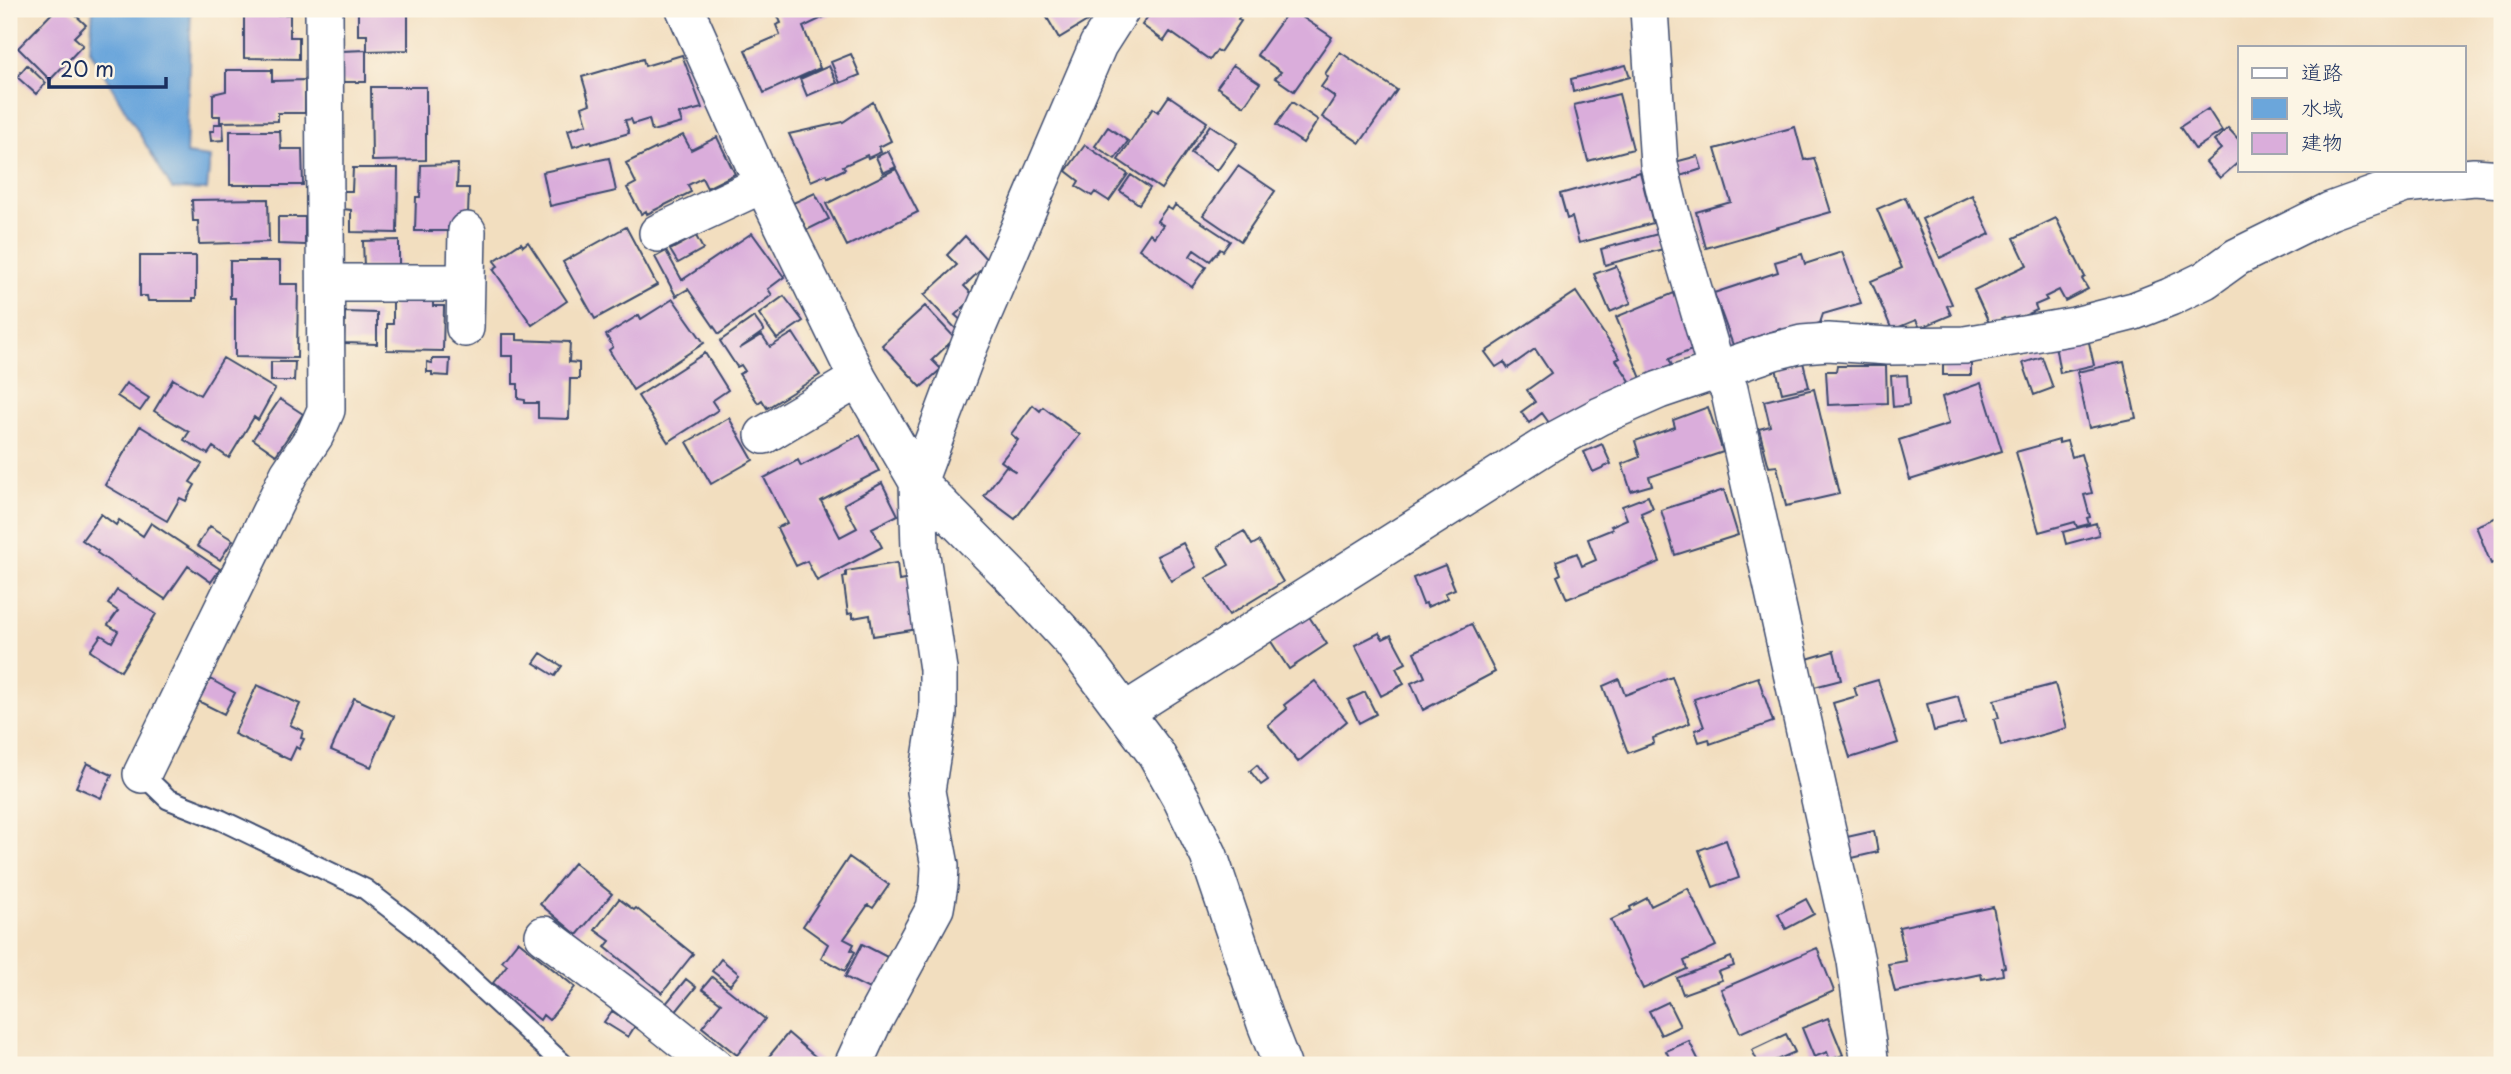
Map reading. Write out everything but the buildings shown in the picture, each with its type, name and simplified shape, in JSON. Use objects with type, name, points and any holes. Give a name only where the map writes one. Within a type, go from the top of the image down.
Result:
[{"type":"street","points":[[142,774],[289,474],[315,436],[326,410],[324,9]]},
{"type":"street","points":[[685,9],[763,184],[858,379],[918,482],[1072,642],[1156,754],[1209,856],[1282,1065]]},
{"type":"street","points":[[853,1065],[872,1024],[935,908],[939,885],[940,866],[926,792],[939,713],[938,669],[920,549],[918,482],[970,344],[1098,45],[1121,9]]},
{"type":"street","points":[[1649,9],[1659,165],[1717,371],[1729,389],[1856,961],[1870,1065]]},
{"type":"street","points":[[1126,711],[1548,444],[1600,416],[1659,390],[1801,344],[1828,342],[1965,345],[2075,326],[2134,311],[2170,297],[2205,280],[2237,257],[2330,211],[2405,184],[2474,177],[2502,179]]},
{"type":"street","points":[[658,233],[763,184]]},
{"type":"street","points":[[465,328],[467,231]]},
{"type":"street","points":[[326,283],[466,283]]},
{"type":"street","points":[[764,435],[858,379]]},
{"type":"street","points":[[544,935],[713,1065]]},
{"type":"lane","points":[[142,774],[168,799],[221,820],[365,889],[417,929],[564,1065]]},
{"type":"water","points":[[93,9],[191,9],[186,154],[210,157],[207,190],[172,189],[90,50]]}]
